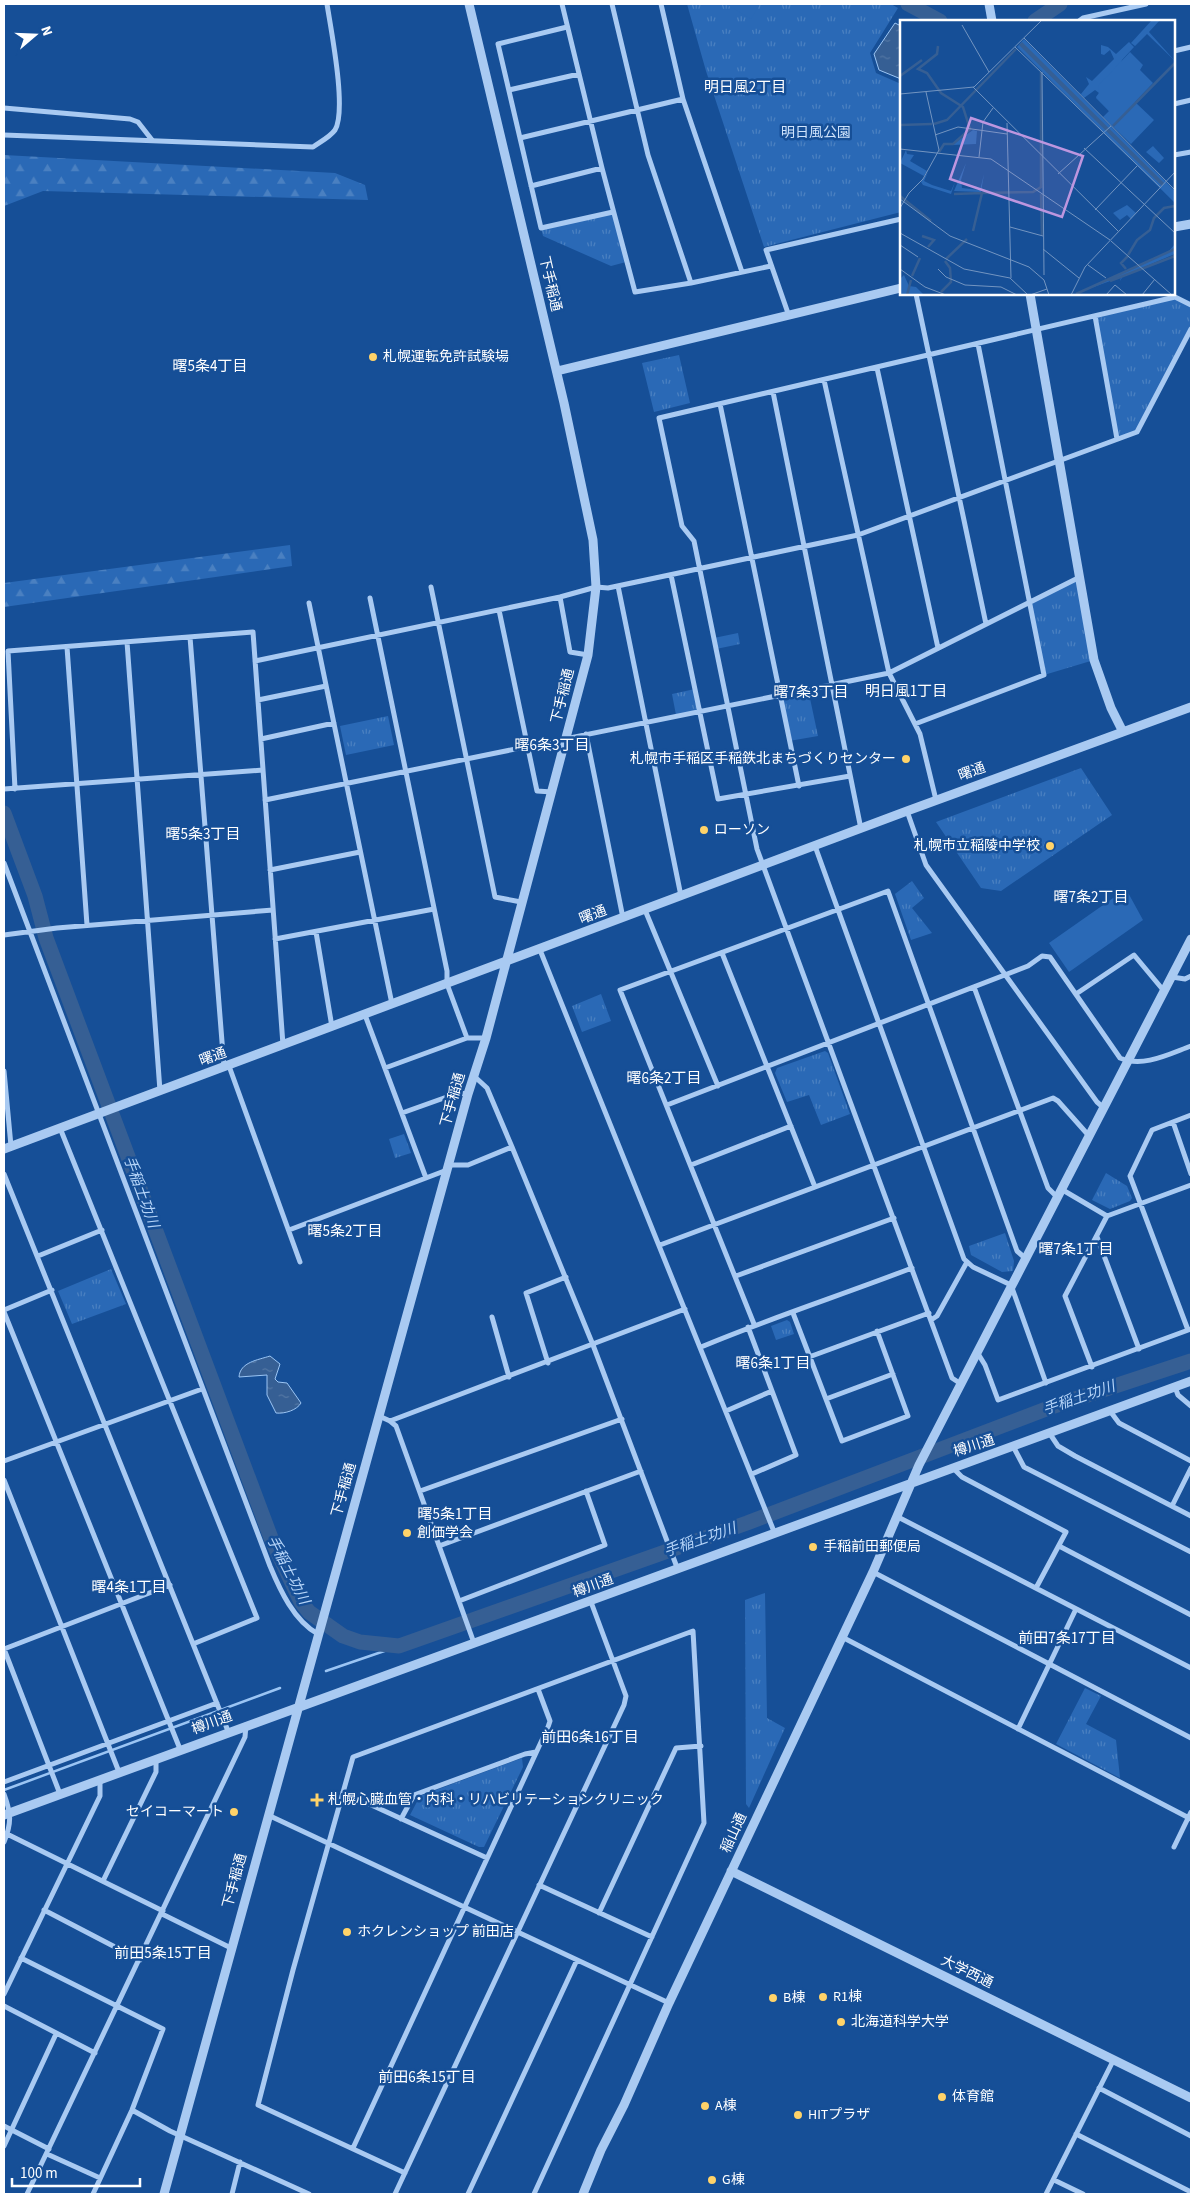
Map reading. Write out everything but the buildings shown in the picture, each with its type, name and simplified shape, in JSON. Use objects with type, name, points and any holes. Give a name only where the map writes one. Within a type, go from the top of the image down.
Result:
[{"type":"street","points":[[4,135],[313,147],[334,131],[339,119],[340,100],[327,4]]},
{"type":"street","name":"下手稲通","points":[[164,2194],[468,1094],[486,1038],[588,655],[596,587],[593,540],[556,371],[469,4]]},
{"type":"street","points":[[562,4],[613,212],[635,292],[691,283],[771,266]]},
{"type":"street","points":[[612,4],[648,155],[691,283]]},
{"type":"street","points":[[661,4],[683,99],[742,272]]},
{"type":"street","points":[[989,4],[992,20]]},
{"type":"street","points":[[1080,20],[1146,4]]},
{"type":"street","points":[[567,27],[498,44],[541,228],[613,212]]},
{"type":"street","points":[[1175,51],[1191,47]]},
{"type":"street","points":[[509,90],[579,74]]},
{"type":"street","points":[[520,138],[683,99]]},
{"type":"street","points":[[1175,104],[1191,100]]},
{"type":"street","points":[[4,108],[130,119],[138,122],[152,140]]},
{"type":"street","points":[[1175,155],[1191,152]]},
{"type":"street","points":[[531,186],[602,168]]},
{"type":"street","points":[[789,316],[766,250],[900,219]]},
{"type":"street","points":[[1175,227],[1191,224]]},
{"type":"street","points":[[556,371],[900,288]]},
{"type":"street","points":[[916,295],[986,624]]},
{"type":"street","points":[[1030,295],[1094,660],[1111,708],[1123,732]]},
{"type":"street","points":[[962,1385],[952,1378],[875,1164],[757,849],[694,541],[682,526],[659,418],[1175,297],[1191,305]]},
{"type":"street","points":[[1095,316],[1117,439]]},
{"type":"street","points":[[255,661],[560,597],[596,587],[608,588],[858,535],[1137,432],[1191,329]]},
{"type":"street","points":[[915,724],[1044,675],[978,344]]},
{"type":"street","points":[[876,368],[938,648]]},
{"type":"street","points":[[824,380],[889,672],[920,734],[936,800]]},
{"type":"street","points":[[773,392],[861,828]]},
{"type":"street","points":[[720,404],[753,558],[798,786]]},
{"type":"street","points":[[671,575],[718,800],[850,776]]},
{"type":"street","points":[[265,800],[889,672],[1080,577]]},
{"type":"street","points":[[618,586],[682,896]]},
{"type":"street","points":[[431,587],[495,897],[521,902]]},
{"type":"street","points":[[560,597],[570,652],[588,655]]},
{"type":"street","points":[[370,598],[434,909],[447,984],[467,1038]]},
{"type":"street","points":[[309,603],[392,1005]]},
{"type":"street","points":[[499,610],[537,791],[552,792]]},
{"type":"street","points":[[15,788],[8,651],[253,632],[283,1045]]},
{"type":"street","points":[[190,637],[226,1067],[300,1262]]},
{"type":"street","points":[[128,642],[160,1091]]},
{"type":"street","points":[[67,647],[87,925]]},
{"type":"street","points":[[258,700],[326,686]]},
{"type":"street","name":"曙通","points":[[8,1148],[936,800],[1191,707]]},
{"type":"street","points":[[261,739],[334,723]]},
{"type":"street","points":[[586,734],[623,918]]},
{"type":"street","points":[[4,789],[263,770]]},
{"type":"street","points":[[907,811],[926,865],[1097,1102],[1105,1109]]},
{"type":"street","points":[[816,846],[964,1259],[972,1267],[1011,1285],[1046,1383]]},
{"type":"street","points":[[270,870],[360,852]]},
{"type":"street","points":[[4,863],[100,1113],[202,1389],[280,1588],[307,1628],[318,1634]]},
{"type":"street","points":[[754,1324],[716,1224],[620,990],[888,891],[1017,1251],[1025,1258]]},
{"type":"street","points":[[275,940],[434,909]]},
{"type":"street","points":[[4,934],[87,925],[273,910]]},
{"type":"street","points":[[645,910],[718,1086]]},
{"type":"street","points":[[316,932],[332,1027]]},
{"type":"street","name":"稲山通","points":[[583,2194],[601,2150],[624,2106],[731,1871],[872,1572],[919,1465],[962,1385],[977,1351],[1059,1192],[1105,1109],[1191,939]]},
{"type":"street","points":[[540,950],[686,1309],[775,1535]]},
{"type":"street","points":[[722,953],[815,1187]]},
{"type":"street","points":[[1076,994],[1134,955],[1164,992]]},
{"type":"street","points":[[667,1105],[1028,966],[1042,956],[1050,956],[1120,1058],[1129,1062],[1143,1062],[1191,1046]]},
{"type":"street","points":[[1172,977],[1185,979],[1191,976]]},
{"type":"street","points":[[974,987],[1048,1188],[1107,1216]]},
{"type":"street","points":[[365,1015],[426,1178]]},
{"type":"street","points":[[385,1068],[467,1038],[486,1038]]},
{"type":"street","points":[[4,1071],[8,1148]]},
{"type":"street","points":[[474,1076],[487,1088],[566,1277],[642,1471],[678,1570]]},
{"type":"street","points":[[402,1113],[458,1093],[468,1094]]},
{"type":"street","points":[[660,1245],[1052,1098],[1058,1101],[1090,1137]]},
{"type":"street","points":[[977,1351],[985,1365],[998,1400],[1092,1367],[1190,1329],[1130,1176],[1152,1130],[1191,1115]]},
{"type":"street","points":[[1173,1122],[1191,1174]]},
{"type":"street","points":[[691,1165],[791,1126]]},
{"type":"street","points":[[60,1128],[257,1618],[193,1644]]},
{"type":"street","points":[[289,1230],[448,1168],[468,1164],[512,1147]]},
{"type":"street","points":[[4,1174],[228,1731]]},
{"type":"street","points":[[1092,1367],[1065,1296],[1107,1216],[1191,1185]]},
{"type":"street","points":[[736,1276],[894,1218]]},
{"type":"street","points":[[38,1256],[102,1230]]},
{"type":"street","points":[[1097,1237],[1139,1348]]},
{"type":"street","points":[[931,1320],[936,1316],[967,1262]]},
{"type":"street","points":[[701,1347],[754,1324],[793,1313],[912,1268]]},
{"type":"street","points":[[548,1362],[526,1293],[566,1277]]},
{"type":"street","points":[[52,1290],[4,1311],[180,1749]]},
{"type":"street","points":[[390,1420],[509,1377],[686,1309]]},
{"type":"street","points":[[793,1313],[842,1441],[908,1416],[878,1331]]},
{"type":"street","points":[[809,1357],[929,1313]]},
{"type":"street","points":[[492,1317],[509,1377]]},
{"type":"street","points":[[748,1327],[796,1455],[752,1474]]},
{"type":"street","points":[[826,1399],[893,1374]]},
{"type":"street","name":"樽川通","points":[[7,1814],[228,1731],[591,1602],[952,1468],[1014,1448],[1191,1382]]},
{"type":"street","points":[[1175,1387],[1178,1395],[1191,1406]]},
{"type":"street","points":[[4,1461],[202,1389]]},
{"type":"street","points":[[726,1410],[772,1391]]},
{"type":"street","points":[[1110,1411],[1119,1423],[1191,1461]]},
{"type":"street","points":[[379,1416],[390,1420],[396,1426],[474,1644]]},
{"type":"street","points":[[420,1491],[622,1419]]},
{"type":"street","points":[[1050,1434],[1058,1446],[1191,1516]]},
{"type":"street","points":[[1014,1448],[1024,1467],[1191,1552]]},
{"type":"street","points":[[952,1468],[962,1477],[1066,1532],[1036,1588]]},
{"type":"street","points":[[1172,1506],[1191,1468]]},
{"type":"street","points":[[439,1546],[642,1471]]},
{"type":"street","points":[[4,1480],[119,1772]]},
{"type":"street","points":[[459,1601],[605,1545],[586,1492]]},
{"type":"street","points":[[896,1516],[1191,1668]]},
{"type":"street","points":[[1059,1546],[1191,1615]]},
{"type":"street","points":[[872,1572],[1191,1738]]},
{"type":"street","points":[[60,1794],[51,1766],[4,1649],[170,1585]]},
{"type":"street","points":[[395,2194],[624,1705],[626,1696],[591,1602]]},
{"type":"street","points":[[1018,1729],[1076,1608]]},
{"type":"street","points":[[405,2172],[258,2104],[292,1970],[353,1757],[693,1631],[704,1823],[534,2194]]},
{"type":"street","points":[[842,1637],[1190,1816],[1174,1847]]},
{"type":"street","points":[[353,2148],[550,1721],[538,1689]]},
{"type":"street","points":[[4,1782],[217,1705]]},
{"type":"street","points":[[26,2194],[140,1960],[245,1737],[246,1725]]},
{"type":"street","points":[[599,1913],[676,1748],[701,1746]]},
{"type":"street","points":[[401,1819],[414,1795],[525,1754],[536,1752]]},
{"type":"street","points":[[103,1881],[156,1772],[156,1758]]},
{"type":"street","points":[[4,1994],[100,1796],[100,1779]]},
{"type":"street","points":[[343,1792],[487,1858]]},
{"type":"street","points":[[4,1794],[10,1827],[4,1842]]},
{"type":"street","points":[[268,1815],[670,2003]]},
{"type":"street","points":[[7,1834],[103,1881],[231,1948]]},
{"type":"street","name":"大学西通","points":[[731,1871],[1191,2098]]},
{"type":"street","points":[[539,1885],[652,1937]]},
{"type":"street","points":[[44,1910],[140,1960]]},
{"type":"street","points":[[21,1958],[163,2029],[132,2110],[92,2194]]},
{"type":"street","points":[[468,2194],[577,1960]]},
{"type":"street","points":[[4,2006],[95,2053]]},
{"type":"street","points":[[4,2146],[56,2034]]},
{"type":"street","points":[[1046,2194],[1114,2059]]},
{"type":"street","points":[[1099,2088],[1191,2136]]},
{"type":"street","points":[[132,2110],[180,2135],[309,2194]]},
{"type":"street","points":[[4,2126],[100,2178]]},
{"type":"street","points":[[1076,2134],[1191,2192]]},
{"type":"street","points":[[232,2194],[240,2162]]},
{"type":"street","points":[[1054,2180],[1083,2194]]},
{"type":"green space","name":"明日風公園","points":[[687,4],[891,4],[898,8],[870,53],[876,73],[900,84],[900,212],[764,247],[706,71]]},
{"type":"green space","points":[[726,4],[760,4],[751,19]]},
{"type":"green space","points":[[4,155],[335,173],[365,185],[368,200],[43,191],[4,206]]},
{"type":"green space","points":[[613,212],[626,262],[611,266],[543,236],[541,228]]},
{"type":"green space","points":[[1175,297],[1191,305],[1191,329],[1137,432],[1117,439],[1095,316]]},
{"type":"green space","points":[[679,355],[690,403],[654,412],[642,363]]},
{"type":"green space","points":[[290,545],[292,566],[4,607],[4,583]]},
{"type":"green space","points":[[1080,577],[1094,660],[1044,675],[1030,602]]},
{"type":"green space","points":[[738,633],[740,644],[716,649],[714,638]]},
{"type":"green space","points":[[695,689],[699,711],[676,715],[672,694]]},
{"type":"green space","points":[[808,689],[818,736],[789,741],[779,694]]},
{"type":"green space","points":[[388,716],[394,745],[346,755],[340,726]]},
{"type":"green space","points":[[1081,768],[1112,815],[1001,891],[981,888],[936,822]]},
{"type":"green space","points":[[912,881],[924,898],[912,908],[932,933],[911,940],[895,894]]},
{"type":"green space","points":[[1126,889],[1143,920],[1069,972],[1049,943]]},
{"type":"green space","points":[[601,994],[611,1021],[582,1032],[572,1006]]},
{"type":"green space","points":[[825,1051],[828,1053],[850,1114],[821,1125],[809,1095],[787,1102],[775,1073],[777,1068]]},
{"type":"green space","points":[[404,1134],[411,1153],[395,1158],[389,1139]]},
{"type":"green space","points":[[1106,1173],[1127,1186],[1132,1198],[1130,1201],[1110,1209],[1092,1200]]},
{"type":"green space","points":[[1005,1233],[1014,1261],[1013,1271],[1002,1272],[971,1255],[969,1246]]},
{"type":"green space","points":[[111,1269],[126,1304],[72,1324],[58,1291]]},
{"type":"green space","points":[[787,1320],[790,1322],[794,1334],[776,1340],[771,1326]]},
{"type":"green space","points":[[765,1593],[767,1718],[785,1728],[749,1808],[746,1804],[745,1600]]},
{"type":"green space","points":[[1085,1688],[1101,1696],[1086,1724],[1116,1740],[1120,1778],[1056,1744]]},
{"type":"green space","points":[[522,1758],[523,1767],[484,1847],[479,1847],[410,1815],[420,1796]]},
{"type":"water","points":[[895,23],[900,26],[900,79],[879,70],[874,54]]},
{"type":"water","points":[[270,1356],[280,1364],[275,1379],[278,1382],[287,1383],[301,1403],[297,1408],[283,1413],[276,1413],[267,1395],[267,1375],[239,1377],[240,1372],[246,1365],[255,1360]]},
{"type":"waterway","points":[[908,4],[938,20]]},
{"type":"waterway","points":[[1036,20],[1060,4]]},
{"type":"waterway","name":"手稲土功川","points":[[4,813],[35,896],[46,938],[271,1538],[301,1602],[309,1612],[343,1636],[360,1642],[399,1646],[747,1523],[1054,1406],[1191,1361]]},
{"type":"waterway","points":[[326,1671],[399,1646]]},
{"type":"waterway","points":[[4,1790],[280,1688]]},
{"type":"place","name":"札幌運転免許試験場","points":[[373,357]]},
{"type":"place","name":"札幌市手稲区手稲鉄北まちづくりセンター","points":[[906,759]]},
{"type":"place","name":"ローソン","points":[[704,830]]},
{"type":"place","name":"札幌市立稲陵中学校","points":[[1050,846]]},
{"type":"place","name":"創価学会","points":[[407,1533]]},
{"type":"place","name":"手稲前田郵便局","points":[[813,1547]]},
{"type":"place","name":"札幌心臓血管・内科・リハビリテーションクリニック","points":[[317,1800]]},
{"type":"place","name":"セイコーマート","points":[[234,1812]]},
{"type":"place","name":"ホクレンショップ 前田店","points":[[347,1932]]},
{"type":"place","name":"R1棟","points":[[823,1997]]},
{"type":"place","name":"B棟","points":[[773,1998]]},
{"type":"place","name":"北海道科学大学","points":[[841,2022]]},
{"type":"place","name":"体育館","points":[[942,2097]]},
{"type":"place","name":"A棟","points":[[705,2106]]},
{"type":"place","name":"HITプラザ","points":[[798,2115]]},
{"type":"place","name":"G棟","points":[[712,2180]]},
{"type":"district","name":"明日風2丁目","points":[[745,87]]},
{"type":"district","name":"曙5条4丁目","points":[[210,366]]},
{"type":"district","name":"明日風1丁目","points":[[906,691]]},
{"type":"district","name":"曙7条3丁目","points":[[811,692]]},
{"type":"district","name":"曙6条3丁目","points":[[552,745]]},
{"type":"district","name":"曙5条3丁目","points":[[203,834]]},
{"type":"district","name":"曙7条2丁目","points":[[1091,897]]},
{"type":"district","name":"曙6条2丁目","points":[[664,1078]]},
{"type":"district","name":"曙5条2丁目","points":[[345,1231]]},
{"type":"district","name":"曙7条1丁目","points":[[1076,1249]]},
{"type":"district","name":"曙6条1丁目","points":[[773,1363]]},
{"type":"district","name":"曙5条1丁目","points":[[455,1514]]},
{"type":"district","name":"曙4条1丁目","points":[[129,1587]]},
{"type":"district","name":"前田7条17丁目","points":[[1067,1638]]},
{"type":"district","name":"前田6条16丁目","points":[[590,1737]]},
{"type":"district","name":"前田5条15丁目","points":[[163,1953]]},
{"type":"district","name":"前田6条15丁目","points":[[427,2077]]}]
